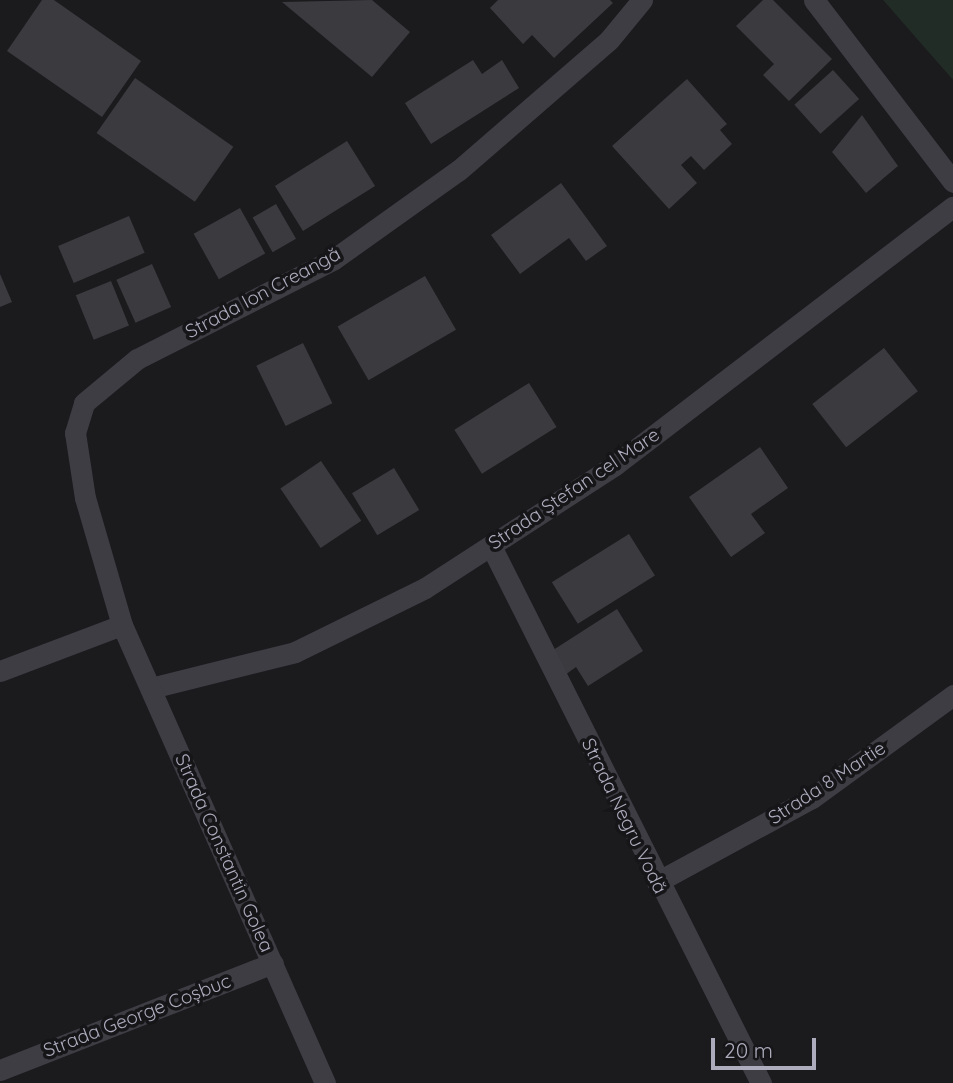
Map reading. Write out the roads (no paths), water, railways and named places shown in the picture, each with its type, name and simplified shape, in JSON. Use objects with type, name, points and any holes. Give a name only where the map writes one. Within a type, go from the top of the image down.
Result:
[{"type":"street","name":"Strada Ion Creangă","points":[[122,625],[85,498],[75,433],[84,404],[137,359],[334,259],[459,170],[609,40],[642,0]]},
{"type":"street","points":[[814,0],[953,181]]},
{"type":"street","name":"Strada Ștefan cel Mare","points":[[151,688],[223,674],[345,632],[491,546],[615,465],[953,207]]},
{"type":"street","name":"Strada Negru Vodă","points":[[491,546],[657,882],[761,1083]]},
{"type":"street","points":[[0,671],[122,625]]},
{"type":"street","name":"Strada Constantin Golea","points":[[122,625],[325,1083]]},
{"type":"street","name":"Strada 8 Martie","points":[[657,882],[812,798],[953,695]]},
{"type":"street","name":"Strada George Coșbuc","points":[[0,1070],[273,963]]}]
